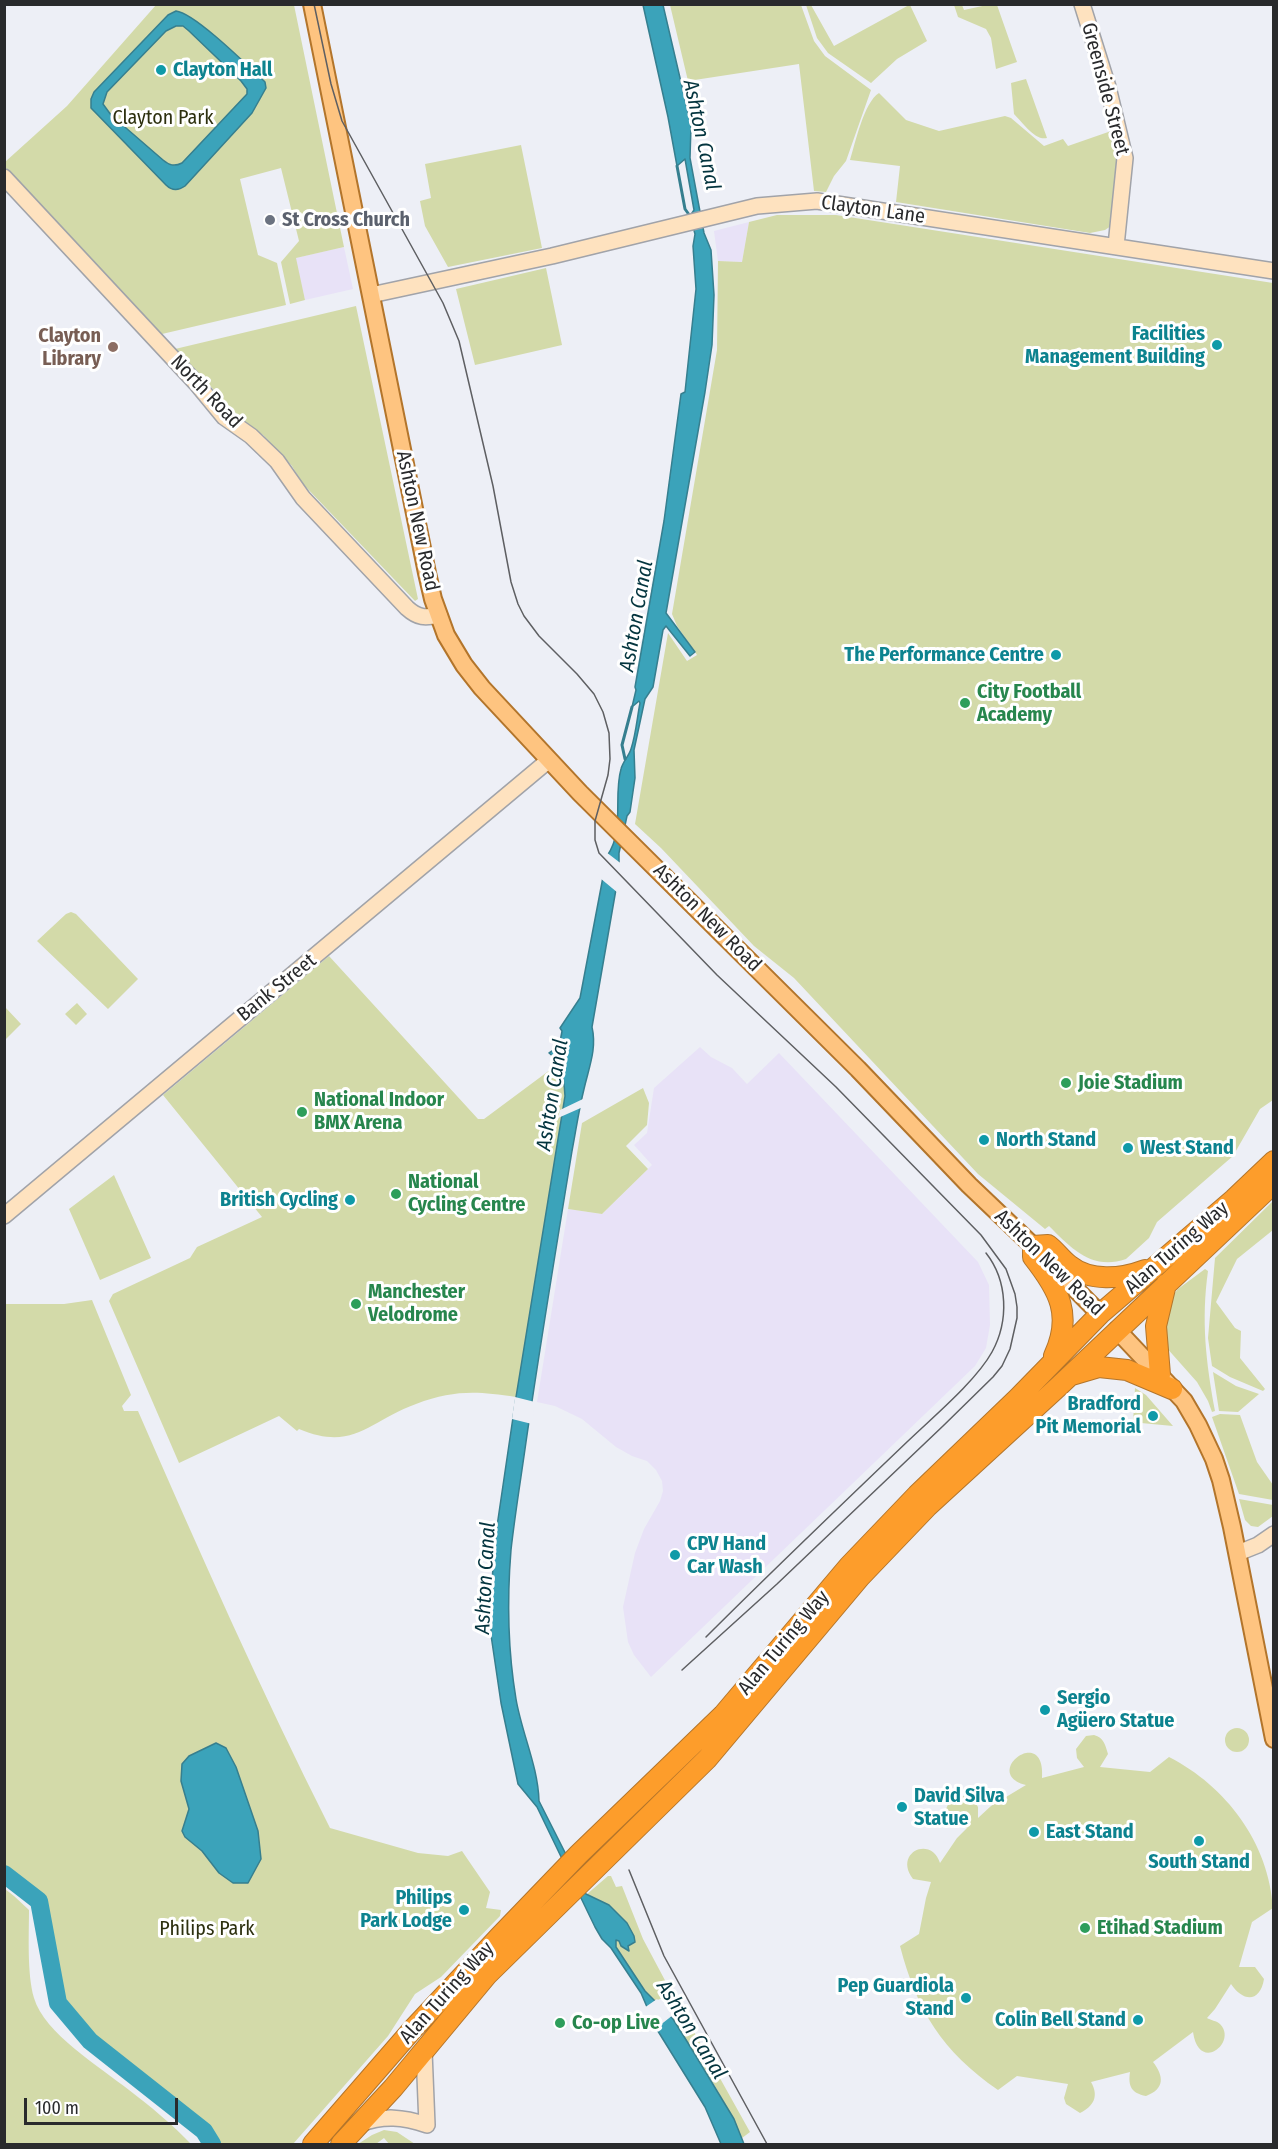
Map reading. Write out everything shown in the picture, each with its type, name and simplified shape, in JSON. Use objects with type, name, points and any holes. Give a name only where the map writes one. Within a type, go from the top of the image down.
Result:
[{"type":"highway","name":"Alan Turing Way","points":[[313,2145],[376,2071],[499,1936],[730,1706],[849,1566],[917,1496],[1100,1314],[1234,1199],[1274,1161]]},
{"type":"highway","name":"Alan Turing Way","points":[[341,2145],[393,2088],[487,1975],[707,1759],[860,1577],[927,1507],[1070,1376],[1274,1183]]},
{"type":"highway","points":[[1100,1314],[1115,1315],[1131,1304],[1206,1240],[1237,1217]]},
{"type":"highway","points":[[1050,1364],[1061,1341],[1063,1321],[1058,1293],[1052,1281],[1033,1257],[1033,1246],[1048,1245],[1077,1270],[1104,1277],[1120,1278],[1153,1268]]},
{"type":"highway","points":[[1070,1376],[1099,1367],[1127,1370],[1166,1382],[1156,1326],[1166,1284]]},
{"type":"highway","name":"Ashton New Road","points":[[1100,1314],[1117,1330]]},
{"type":"highway","points":[[1018,1398],[1036,1386],[1097,1333],[1117,1330]]},
{"type":"highway","points":[[692,1744],[707,1759]]},
{"type":"highway","points":[[376,2071],[393,2088]]},
{"type":"main road","name":"Ashton New Road","points":[[312,4],[427,573],[446,636],[470,674],[549,760],[858,1069],[969,1185],[1100,1314]]},
{"type":"main road","name":"Ashton New Road","points":[[1117,1330],[1184,1401],[1214,1459],[1238,1552],[1274,1739]]},
{"type":"street","name":"Greenside Street","points":[[1082,4],[1108,87],[1125,158],[1116,246]]},
{"type":"street","name":"North Road","points":[[4,177],[196,383],[224,417],[250,436],[277,461],[303,498],[407,608],[425,618],[439,615]]},
{"type":"street","name":"Clayton Lane","points":[[370,295],[552,256],[757,206],[817,201],[1274,272]]},
{"type":"street","name":"Bank Street","points":[[4,1216],[549,760]]},
{"type":"street","points":[[1238,1552],[1258,1545],[1274,1534]]},
{"type":"street","points":[[360,2124],[374,2119],[392,2117],[409,2119],[427,2125],[424,2051]]},
{"type":"shaded area","points":[[749,222],[742,262],[718,261],[714,231]]},
{"type":"shaded area","points":[[344,247],[353,289],[305,300],[295,258]]},
{"type":"shaded area","points":[[700,1047],[711,1057],[732,1068],[747,1084],[779,1053],[978,1262],[989,1285],[990,1325],[986,1348],[975,1366],[651,1677],[634,1655],[628,1642],[623,1607],[635,1553],[644,1529],[660,1501],[663,1491],[662,1481],[647,1461],[616,1447],[582,1419],[555,1406],[537,1402],[568,1209],[602,1214],[652,1165],[634,1145],[647,1133],[654,1088]]},
{"type":"green space","name":"Clayton Park","points":[[156,5],[294,5],[344,247],[296,258],[305,300],[290,304],[281,262],[299,241],[281,168],[240,179],[258,255],[277,263],[286,305],[162,334],[5,167],[5,162],[67,106]]},
{"type":"green space","points":[[670,5],[801,5],[814,41],[825,56],[871,90],[846,161],[834,176],[826,192],[814,191],[799,64],[688,81]]},
{"type":"green space","points":[[806,5],[811,5],[834,46],[909,5],[927,41],[897,59],[871,83],[828,53],[817,38]]},
{"type":"green space","points":[[954,5],[962,5],[964,10],[997,5],[1017,62],[996,69],[991,38],[986,29],[958,17]]},
{"type":"green space","points":[[1026,79],[1047,138],[1038,137],[1014,114],[1011,83]]},
{"type":"green space","points":[[879,93],[906,120],[939,131],[1005,116],[1011,118],[1044,146],[1063,139],[1068,146],[1114,130],[1119,151],[1111,226],[1105,230],[1090,233],[896,202],[900,166],[850,160],[865,114]]},
{"type":"green space","points":[[521,145],[542,248],[448,267],[425,226],[420,201],[431,198],[425,164]]},
{"type":"green space","name":"City Football Academy","points":[[777,215],[836,215],[1273,283],[1273,1100],[1260,1109],[1233,1156],[1157,1222],[1149,1238],[1126,1259],[1103,1262],[1083,1255],[1049,1226],[1045,1229],[978,1174],[794,978],[754,946],[661,848],[635,824],[668,633],[687,661],[697,655],[677,626],[672,614],[717,350],[718,261],[742,262],[749,222]]},
{"type":"green space","points":[[546,268],[562,345],[475,365],[456,289]]},
{"type":"green space","points":[[356,306],[418,599],[415,601],[302,483],[292,466],[263,435],[247,425],[175,349]]},
{"type":"green space","points":[[71,912],[76,914],[138,979],[108,1009],[37,941]]},
{"type":"green space","name":"National Cycling Centre","points":[[329,956],[478,1119],[484,1119],[558,1064],[563,1072],[565,1096],[516,1397],[477,1393],[442,1396],[416,1404],[348,1436],[334,1437],[299,1429],[297,1431],[279,1416],[179,1463],[109,1301],[113,1294],[190,1258],[197,1247],[262,1217],[163,1095]]},
{"type":"green space","points":[[77,1003],[87,1014],[76,1025],[65,1014]]},
{"type":"green space","points":[[5,1007],[21,1024],[5,1040]]},
{"type":"green space","points":[[643,1088],[649,1103],[647,1125],[626,1146],[648,1169],[602,1214],[568,1209],[582,1123]]},
{"type":"green space","points":[[114,1175],[151,1258],[100,1280],[69,1209]]},
{"type":"green space","points":[[1273,1201],[1273,1230],[1237,1259],[1216,1302],[1235,1328],[1241,1331],[1240,1358],[1265,1389],[1263,1391],[1230,1377],[1212,1366],[1208,1338],[1215,1258]]},
{"type":"green space","points":[[1205,1269],[1208,1271],[1205,1307],[1206,1341],[1215,1411],[1212,1412],[1197,1382],[1165,1346],[1162,1330],[1170,1299],[1178,1289]]},
{"type":"green space","name":"Philips Park","points":[[92,1300],[131,1395],[122,1406],[124,1411],[138,1411],[231,1621],[330,1828],[418,1853],[448,1856],[462,1851],[490,1892],[486,1908],[501,1910],[500,1916],[441,1977],[415,1994],[388,2036],[293,2144],[215,2144],[206,2129],[90,2039],[59,2002],[41,1900],[5,1872],[5,1304],[64,1304]]},
{"type":"green space","points":[[1213,1372],[1236,1386],[1259,1394],[1238,1412],[1219,1411]]},
{"type":"green space","points":[[1135,1388],[1146,1395],[1173,1426],[1141,1423],[1142,1417],[1133,1423]]},
{"type":"green space","points":[[1220,1414],[1240,1415],[1257,1462],[1273,1485],[1273,1500],[1239,1494],[1212,1417]]},
{"type":"green space","points":[[1239,1499],[1273,1505],[1273,1516],[1258,1527],[1251,1526],[1245,1520]]},
{"type":"green space","points":[[1237,1728],[1246,1731],[1249,1740],[1246,1749],[1237,1752],[1228,1749],[1225,1740],[1228,1731]]},
{"type":"green space","name":"Etihad Stadium","points":[[1094,1735],[1105,1744],[1108,1754],[1100,1767],[1150,1772],[1169,1757],[1190,1769],[1226,1800],[1241,1819],[1263,1861],[1270,1884],[1273,1908],[1252,1922],[1239,1967],[1255,1967],[1264,1979],[1259,1992],[1255,1996],[1246,1997],[1231,1984],[1207,2018],[1219,2023],[1224,2031],[1221,2046],[1209,2053],[1202,2051],[1193,2032],[1153,2062],[1161,2077],[1157,2090],[1146,2096],[1134,2091],[1130,2085],[1130,2072],[1091,2082],[1095,2092],[1094,2100],[1080,2113],[1066,2104],[1064,2098],[1068,2084],[1017,2076],[998,2090],[961,2060],[934,2028],[924,2010],[900,1946],[919,1934],[931,1882],[913,1879],[908,1870],[910,1855],[922,1849],[929,1850],[940,1863],[957,1838],[967,1828],[956,1825],[949,1817],[946,1809],[950,1800],[959,1795],[973,1799],[978,1807],[978,1818],[991,1806],[1026,1785],[1014,1779],[1010,1771],[1012,1763],[1018,1756],[1027,1753],[1035,1754],[1041,1762],[1042,1778],[1084,1767],[1077,1758],[1076,1749],[1086,1736]]},
{"type":"green space","points":[[608,1876],[611,1876],[616,1887],[622,1886],[643,1939],[676,2001],[660,1999],[655,2001],[645,1991],[616,1947],[615,1940],[629,1950],[628,1946],[634,1936],[614,1910],[594,1897],[586,1895]]},
{"type":"green space","points":[[5,1889],[29,1910],[30,1978],[34,1998],[49,2024],[74,2048],[153,2109],[191,2144],[5,2144]]},
{"type":"green space","points":[[683,2012],[750,2132],[742,2138],[719,2092],[673,2019]]},
{"type":"green space","points":[[384,2130],[397,2132],[415,2144],[389,2144],[384,2138],[376,2144],[358,2144]]},
{"type":"water","points":[[643,5],[663,5],[691,125],[690,158],[704,233],[711,250],[714,295],[712,345],[666,613],[695,652],[690,656],[666,626],[663,630],[653,687],[645,699],[634,750],[635,778],[630,812],[627,816],[619,853],[619,872],[592,1027],[593,1050],[572,1151],[516,1510],[510,1569],[510,1644],[516,1699],[536,1775],[539,1801],[586,1894],[609,1905],[627,1923],[635,1942],[628,1946],[629,1951],[616,1940],[616,1947],[645,1991],[673,2019],[734,2119],[744,2144],[721,2144],[705,2107],[656,2028],[641,1993],[595,1927],[537,1807],[518,1784],[501,1703],[491,1635],[490,1604],[496,1533],[565,1096],[560,1067],[549,1053],[558,1044],[562,1031],[560,1028],[580,998],[607,856],[616,836],[619,780],[622,766],[633,743],[640,703],[639,701],[632,707],[664,521],[681,394],[685,392],[696,289],[693,246],[695,234],[690,216],[694,210],[685,159],[677,166]]},
{"type":"water","points":[[176,11],[196,21],[265,82],[266,88],[252,113],[185,186],[175,190],[166,185],[91,108],[94,92],[168,15]],"holes":[[[176,26],[183,26],[241,81],[247,89],[247,94],[182,163],[174,165],[163,160],[111,115],[103,104],[107,92],[166,31]]]},
{"type":"water","points":[[216,1743],[226,1748],[236,1767],[258,1831],[261,1859],[248,1883],[233,1883],[219,1873],[182,1831],[189,1809],[181,1781],[182,1764],[189,1756]]},
{"type":"pier","points":[[606,852],[623,865],[618,893],[600,878]]},
{"type":"pier","points":[[585,1098],[583,1107],[558,1118],[560,1110]]},
{"type":"pier","points":[[515,1397],[535,1402],[532,1424],[512,1419]]},
{"type":"pier","points":[[657,1999],[673,2015],[654,2030],[644,2008]]},
{"type":"waterway","points":[[677,166],[685,209],[690,216]]},
{"type":"waterway","points":[[625,759],[622,745],[632,707]]},
{"type":"waterway","points":[[4,1874],[39,1901],[58,2003],[90,2041],[204,2131],[212,2144]]},
{"type":"tram line","points":[[314,4],[331,84],[342,121],[443,303],[459,341],[493,486],[511,582],[518,604],[539,636],[594,694],[603,712],[609,733],[610,759],[608,775],[595,821],[595,840],[599,853],[717,975],[836,1087],[981,1235],[1006,1269],[1015,1294],[1017,1318],[1010,1349],[1002,1366],[993,1377],[777,1584],[682,1670]]},
{"type":"tram line","points":[[706,1637],[953,1398],[985,1363],[998,1340],[1004,1301],[999,1276],[986,1253]]},
{"type":"tram line","points":[[629,1870],[664,1956],[767,2144]]},
{"type":"place","name":"Clayton Hall","points":[[161,70]]},
{"type":"place","name":"St Cross Church","points":[[270,220]]},
{"type":"place","name":"Facilities Management Building","points":[[1217,345]]},
{"type":"place","name":"Clayton Library","points":[[113,347]]},
{"type":"place","name":"The Performance Centre","points":[[1056,655]]},
{"type":"place","name":"City Football Academy","points":[[965,703]]},
{"type":"place","name":"Joie Stadium","points":[[1066,1083]]},
{"type":"place","name":"National Indoor BMX Arena","points":[[302,1112]]},
{"type":"place","name":"North Stand","points":[[984,1140]]},
{"type":"place","name":"West Stand","points":[[1128,1148]]},
{"type":"place","name":"National Cycling Centre","points":[[396,1194]]},
{"type":"place","name":"British Cycling","points":[[350,1200]]},
{"type":"place","name":"Manchester Velodrome","points":[[356,1304]]},
{"type":"place","name":"Bradford Pit Memorial","points":[[1153,1416]]},
{"type":"place","name":"CPV Hand Car Wash","points":[[675,1555]]},
{"type":"place","name":"Sergio Agüero Statue","points":[[1045,1710]]},
{"type":"place","name":"David Silva Statue","points":[[902,1807]]},
{"type":"place","name":"East Stand","points":[[1034,1832]]},
{"type":"place","name":"South Stand","points":[[1199,1841]]},
{"type":"place","name":"Philips Park Lodge","points":[[464,1910]]},
{"type":"place","name":"Etihad Stadium","points":[[1085,1928]]},
{"type":"place","name":"Pep Guardiola Stand","points":[[966,1998]]},
{"type":"place","name":"Colin Bell Stand","points":[[1138,2020]]},
{"type":"place","name":"Co-op Live","points":[[560,2023]]},
{"type":"water label","name":"Ashton Canal","points":[[701,135]]},
{"type":"water label","name":"Ashton Canal","points":[[637,616]]},
{"type":"water label","name":"Ashton Canal","points":[[553,1095]]},
{"type":"water label","name":"Ashton Canal","points":[[486,1578]]},
{"type":"water label","name":"Ashton Canal","points":[[691,2030]]}]
